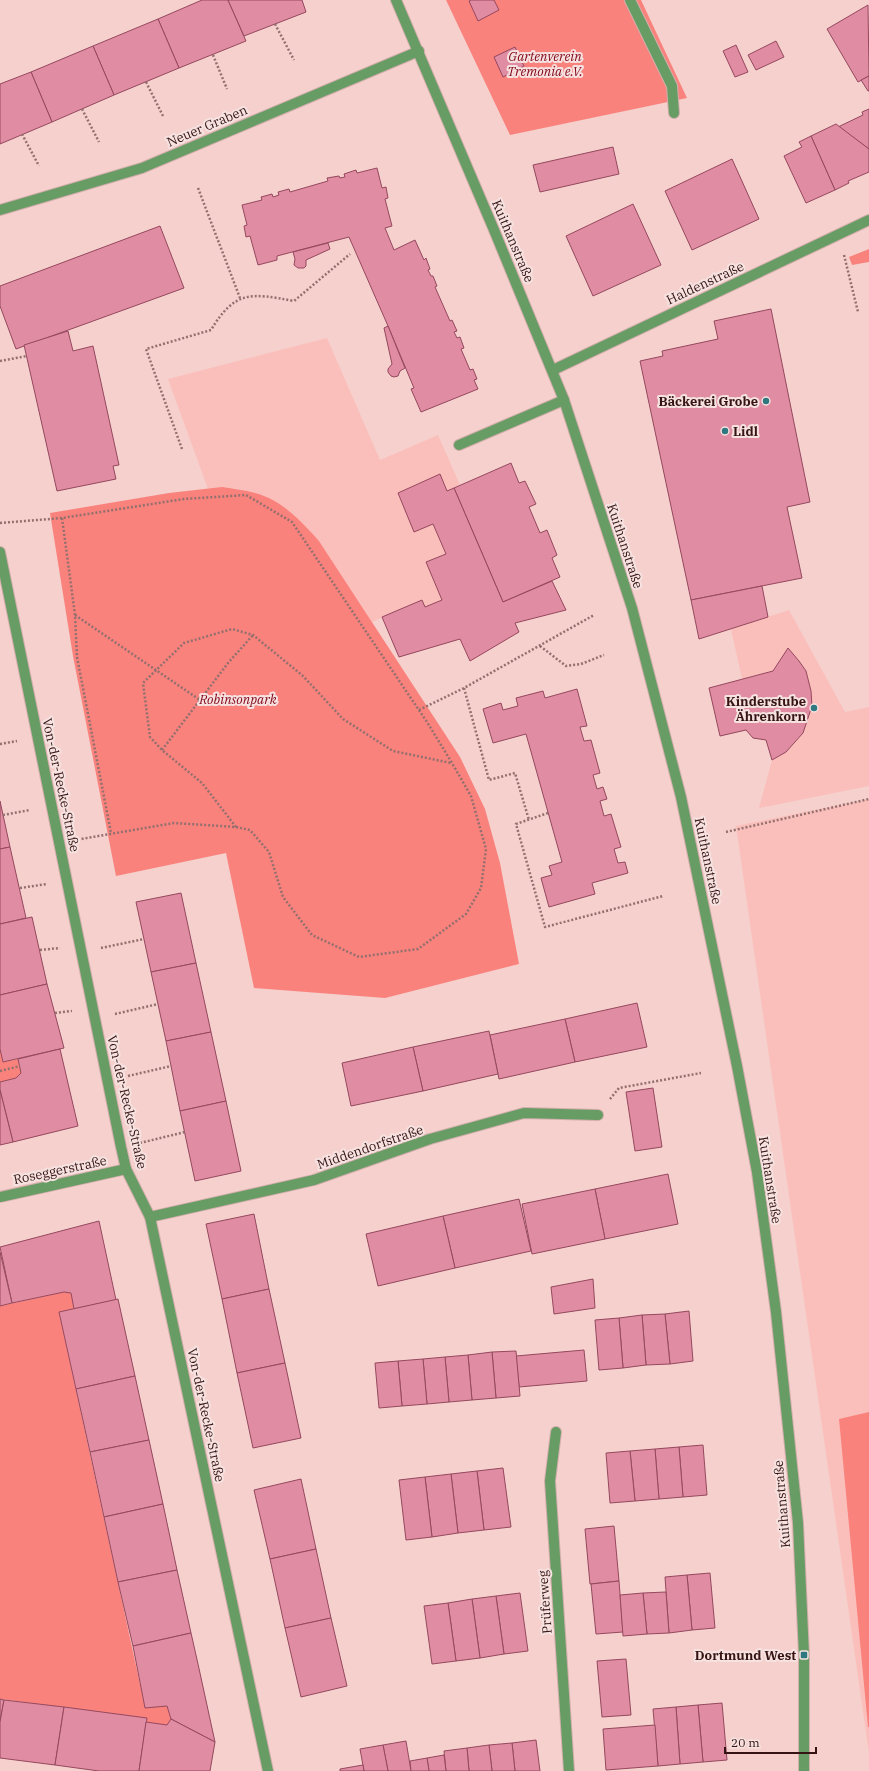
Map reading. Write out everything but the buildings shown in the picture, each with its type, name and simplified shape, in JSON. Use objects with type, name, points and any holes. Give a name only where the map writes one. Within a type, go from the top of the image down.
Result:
[{"type":"street","name":"Kuithanstraße","points":[[396,0],[419,51],[553,370],[564,400],[632,608],[681,797],[737,1066],[757,1172],[776,1312],[798,1523],[804,1655],[804,1771]]},
{"type":"street","points":[[630,0],[672,86],[674,113]]},
{"type":"street","name":"Neuer Graben","points":[[0,210],[142,168],[419,51]]},
{"type":"street","name":"Haldenstraße","points":[[553,370],[869,220]]},
{"type":"street","points":[[459,445],[564,400]]},
{"type":"street","name":"Von-der-Recke-Straße","points":[[0,552],[121,1147],[126,1169],[150,1217],[268,1771]]},
{"type":"street","name":"Middendorfstraße","points":[[150,1217],[314,1180],[430,1139],[524,1113],[598,1115]]},
{"type":"street","name":"Roseggerstraße","points":[[0,1197],[126,1169]]},
{"type":"street","name":"Prüferweg","points":[[556,1432],[550,1481],[569,1771]]},
{"type":"path","points":[[275,24],[294,60]]},
{"type":"path","points":[[213,55],[227,89]]},
{"type":"path","points":[[146,82],[163,116]]},
{"type":"path","points":[[82,109],[99,142]]},
{"type":"path","points":[[22,134],[38,166]]},
{"type":"path","points":[[198,188],[240,298]]},
{"type":"path","points":[[182,449],[146,349],[211,330],[221,313],[240,298],[253,295],[294,301],[350,254]]},
{"type":"path","points":[[843,255],[858,312]]},
{"type":"path","points":[[0,361],[27,356]]},
{"type":"path","points":[[0,523],[62,518],[184,499],[246,495],[292,522],[419,710],[452,763],[471,796],[486,849],[481,888],[466,914],[418,948],[359,957],[312,935],[284,897],[269,852],[250,830],[236,826],[174,823],[59,843]]},
{"type":"path","points":[[62,518],[75,616],[77,656],[111,833]]},
{"type":"path","points":[[419,710],[464,688],[594,615]]},
{"type":"path","points":[[75,616],[157,669],[200,700]]},
{"type":"path","points":[[236,826],[202,784],[162,750],[150,737],[143,683],[184,643],[232,629],[253,635],[303,676],[343,719],[393,751],[452,763]]},
{"type":"path","points":[[162,750],[200,700],[253,635]]},
{"type":"path","points":[[540,646],[566,666],[581,664],[604,655]]},
{"type":"path","points":[[464,688],[489,780],[516,773],[529,820]]},
{"type":"path","points":[[726,832],[869,799]]},
{"type":"path","points":[[3,815],[52,806]]},
{"type":"path","points":[[548,813],[516,824],[545,927],[663,896]]},
{"type":"path","points":[[20,888],[67,880]]},
{"type":"path","points":[[82,952],[144,939]]},
{"type":"path","points":[[95,1019],[158,1004]]},
{"type":"path","points":[[0,1071],[20,1066]]},
{"type":"path","points":[[107,1081],[171,1066]]},
{"type":"path","points":[[619,1088],[701,1073]]},
{"type":"path","points":[[121,1147],[185,1132]]},
{"type":"shaded area","points":[[327,338],[380,460],[438,435],[460,485],[454,488],[503,602],[552,581],[566,610],[515,623],[519,632],[470,661],[460,639],[399,657],[383,617],[372,622],[319,541],[222,487],[208,489],[168,379]]},
{"type":"shaded area","name":"Kinderstube Ährenkorn","points":[[789,610],[845,712],[869,707],[869,786],[759,808],[772,760],[766,740],[742,679],[731,629]]},
{"type":"shaded area","points":[[869,799],[869,1753],[736,826]]},
{"type":"green space","name":"Gartenverein Tremonia e.V.","points":[[446,0],[641,0],[687,98],[510,135]]},
{"type":"green space","points":[[869,249],[869,262],[852,265],[849,257]]},
{"type":"green space","name":"Robinsonpark","points":[[222,487],[251,492],[265,496],[274,501],[298,519],[319,541],[460,757],[485,809],[500,863],[519,964],[385,998],[254,988],[226,853],[116,876],[73,656],[50,513],[169,493]]},
{"type":"green space","points":[[0,1049],[3,1062],[18,1059],[21,1073],[16,1078],[0,1082]]},
{"type":"green space","points":[[64,1292],[71,1293],[74,1309],[59,1312],[145,1707],[167,1706],[171,1719],[167,1725],[146,1722],[146,1718],[0,1699],[0,1306]]},
{"type":"green space","points":[[869,1412],[869,1727],[868,1727],[839,1419]]},
{"type":"place","name":"Bäckerei Grobe","points":[[766,401]]},
{"type":"place","name":"Lidl","points":[[725,431]]},
{"type":"place","name":"Kinderstube Ährenkorn","points":[[814,708]]},
{"type":"place","name":"Dortmund West","points":[[804,1655]]}]
